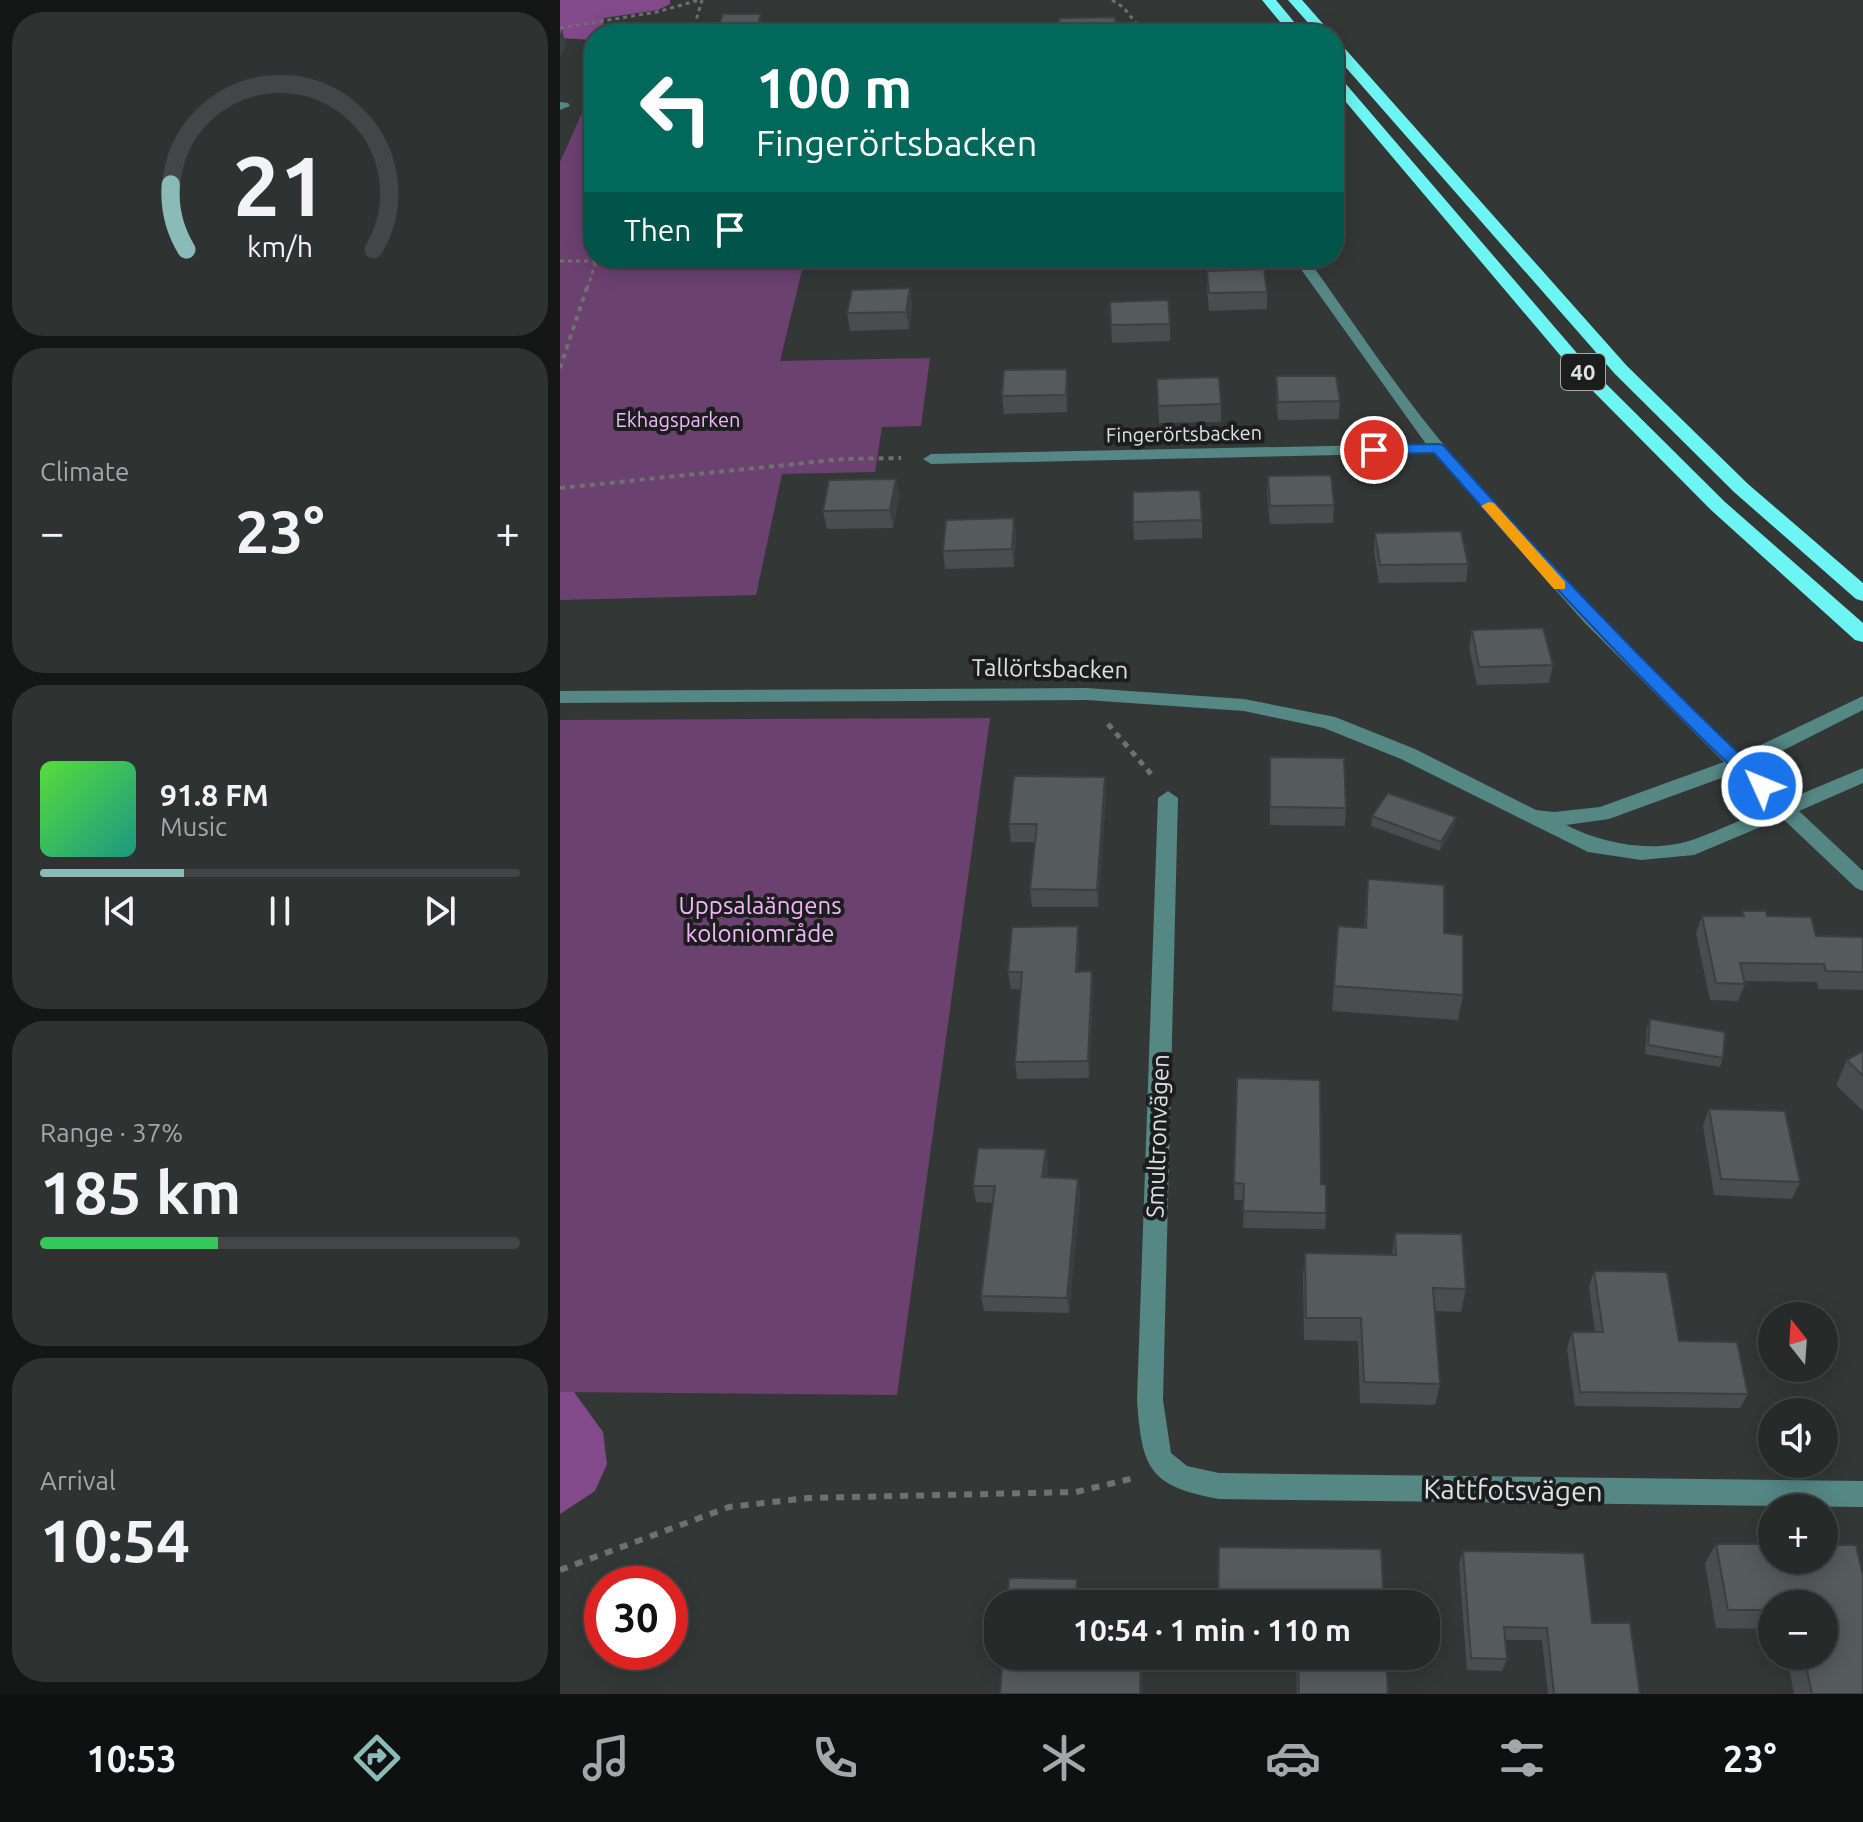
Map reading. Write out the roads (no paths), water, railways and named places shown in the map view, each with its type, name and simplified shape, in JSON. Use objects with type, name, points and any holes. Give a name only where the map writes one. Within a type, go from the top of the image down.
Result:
[{"type":"highway","points":[[1269,0],[1289,24]]},
{"type":"highway","points":[[1295,0],[1316,24]]},
{"type":"highway","points":[[1344,56],[1621,370],[1741,488],[1863,594]]},
{"type":"highway","name":"40","points":[[1344,91],[1582,370],[1718,506],[1863,635]]},
{"type":"street","points":[[1307,268],[1438,448],[1565,592],[1664,694],[1863,883]]},
{"type":"street","name":"Fingerörtsbacken","points":[[931,459],[1438,448]]},
{"type":"street","name":"Tallörtsbacken","points":[[560,697],[1087,694],[1244,705],[1328,722],[1408,754],[1588,845],[1641,853],[1694,848],[1863,775]]},
{"type":"street","name":"Tallörtsbacken","points":[[1518,811],[1554,819],[1602,814],[1739,764],[1863,702]]},
{"type":"street","name":"Smultronvägen","points":[[1166,1470],[1158,1458],[1152,1437],[1150,1400],[1168,798]]},
{"type":"street","name":"Kattfotsvägen","points":[[1166,1470],[1188,1481],[1219,1486],[1863,1494]]},
{"type":"park label","name":"Ekhagsparken","points":[[678,420]]},
{"type":"park label","name":"Uppsalaängens koloniområde","points":[[760,920]]}]
